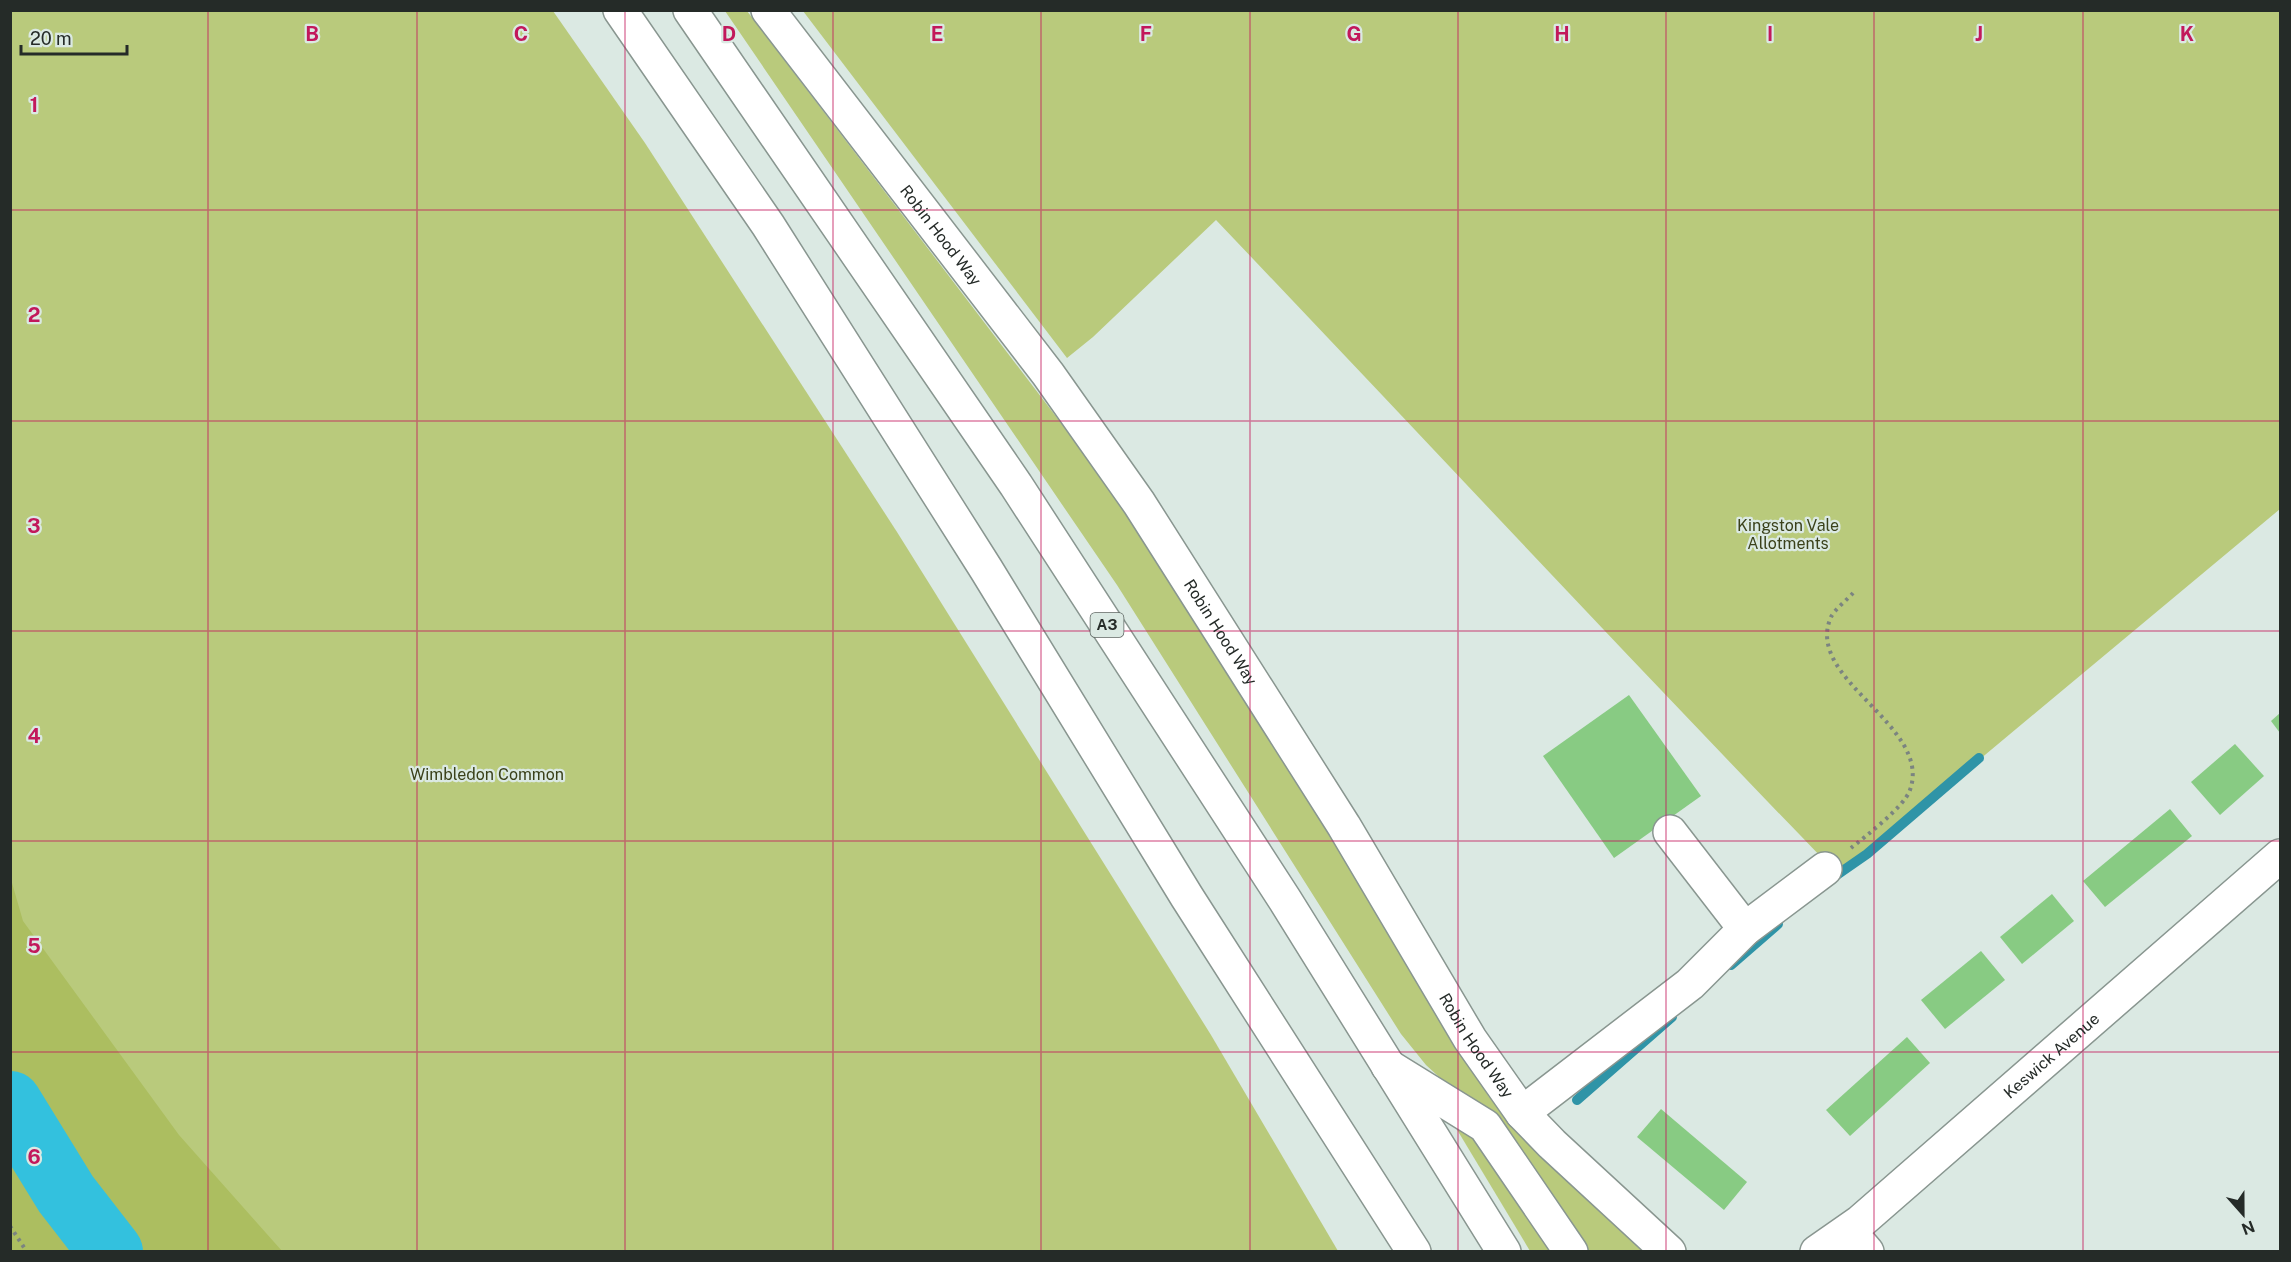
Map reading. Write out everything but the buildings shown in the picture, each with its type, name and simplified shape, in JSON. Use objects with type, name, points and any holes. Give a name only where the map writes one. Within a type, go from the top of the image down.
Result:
[{"type":"main road","points":[[620,10],[768,225],[980,559],[1186,897],[1414,1251]]},
{"type":"main road","name":"A3","points":[[690,10],[1023,495],[1278,890],[1504,1251]]},
{"type":"main road","name":"Robin Hood Way","points":[[768,10],[1048,374],[1139,503],[1338,818],[1470,1039],[1522,1113],[1552,1144],[1669,1251]]},
{"type":"main road","points":[[1670,832],[1746,929]]},
{"type":"main road","name":"Keswick Avenue","points":[[1817,1251],[1858,1241],[2280,856]]},
{"type":"main road","points":[[1522,1113],[1690,984],[1746,929],[1825,869]]},
{"type":"main road","points":[[1388,1066],[1485,1125],[1571,1251]]},
{"type":"path","points":[[1825,869],[1886,819],[1910,791],[1912,764],[1904,742],[1840,671],[1827,638],[1832,616],[1853,594]]},
{"type":"path","points":[[10,1226],[27,1251]]},
{"type":"green space","name":"Wimbledon Common","points":[[10,11],[553,11],[645,143],[897,532],[1211,1035],[1338,1251],[11,1251]]},
{"type":"green space","points":[[725,11],[747,11],[1128,511],[1319,814],[1489,1097],[1536,1152],[1644,1251],[1585,1251],[1450,1087],[1426,1065],[1401,1034],[1117,585]]},
{"type":"green space","name":"Kingston Vale Allotments","points":[[803,11],[2280,11],[2280,509],[1847,870],[1823,859],[1216,220],[1093,337],[1067,358]]},
{"type":"green space","points":[[10,876],[23,921],[179,1135],[282,1251],[11,1251]]},
{"type":"green space","points":[[1456,1128],[1466,1130],[1478,1138],[1559,1251],[1530,1251]]},
{"type":"waterway","points":[[1831,879],[1867,854],[1979,758]]},
{"type":"waterway","points":[[1731,965],[1778,924]]},
{"type":"waterway","points":[[1577,1100],[1672,1017]]},
{"type":"waterway","points":[[10,1103],[66,1194],[111,1252]]}]
